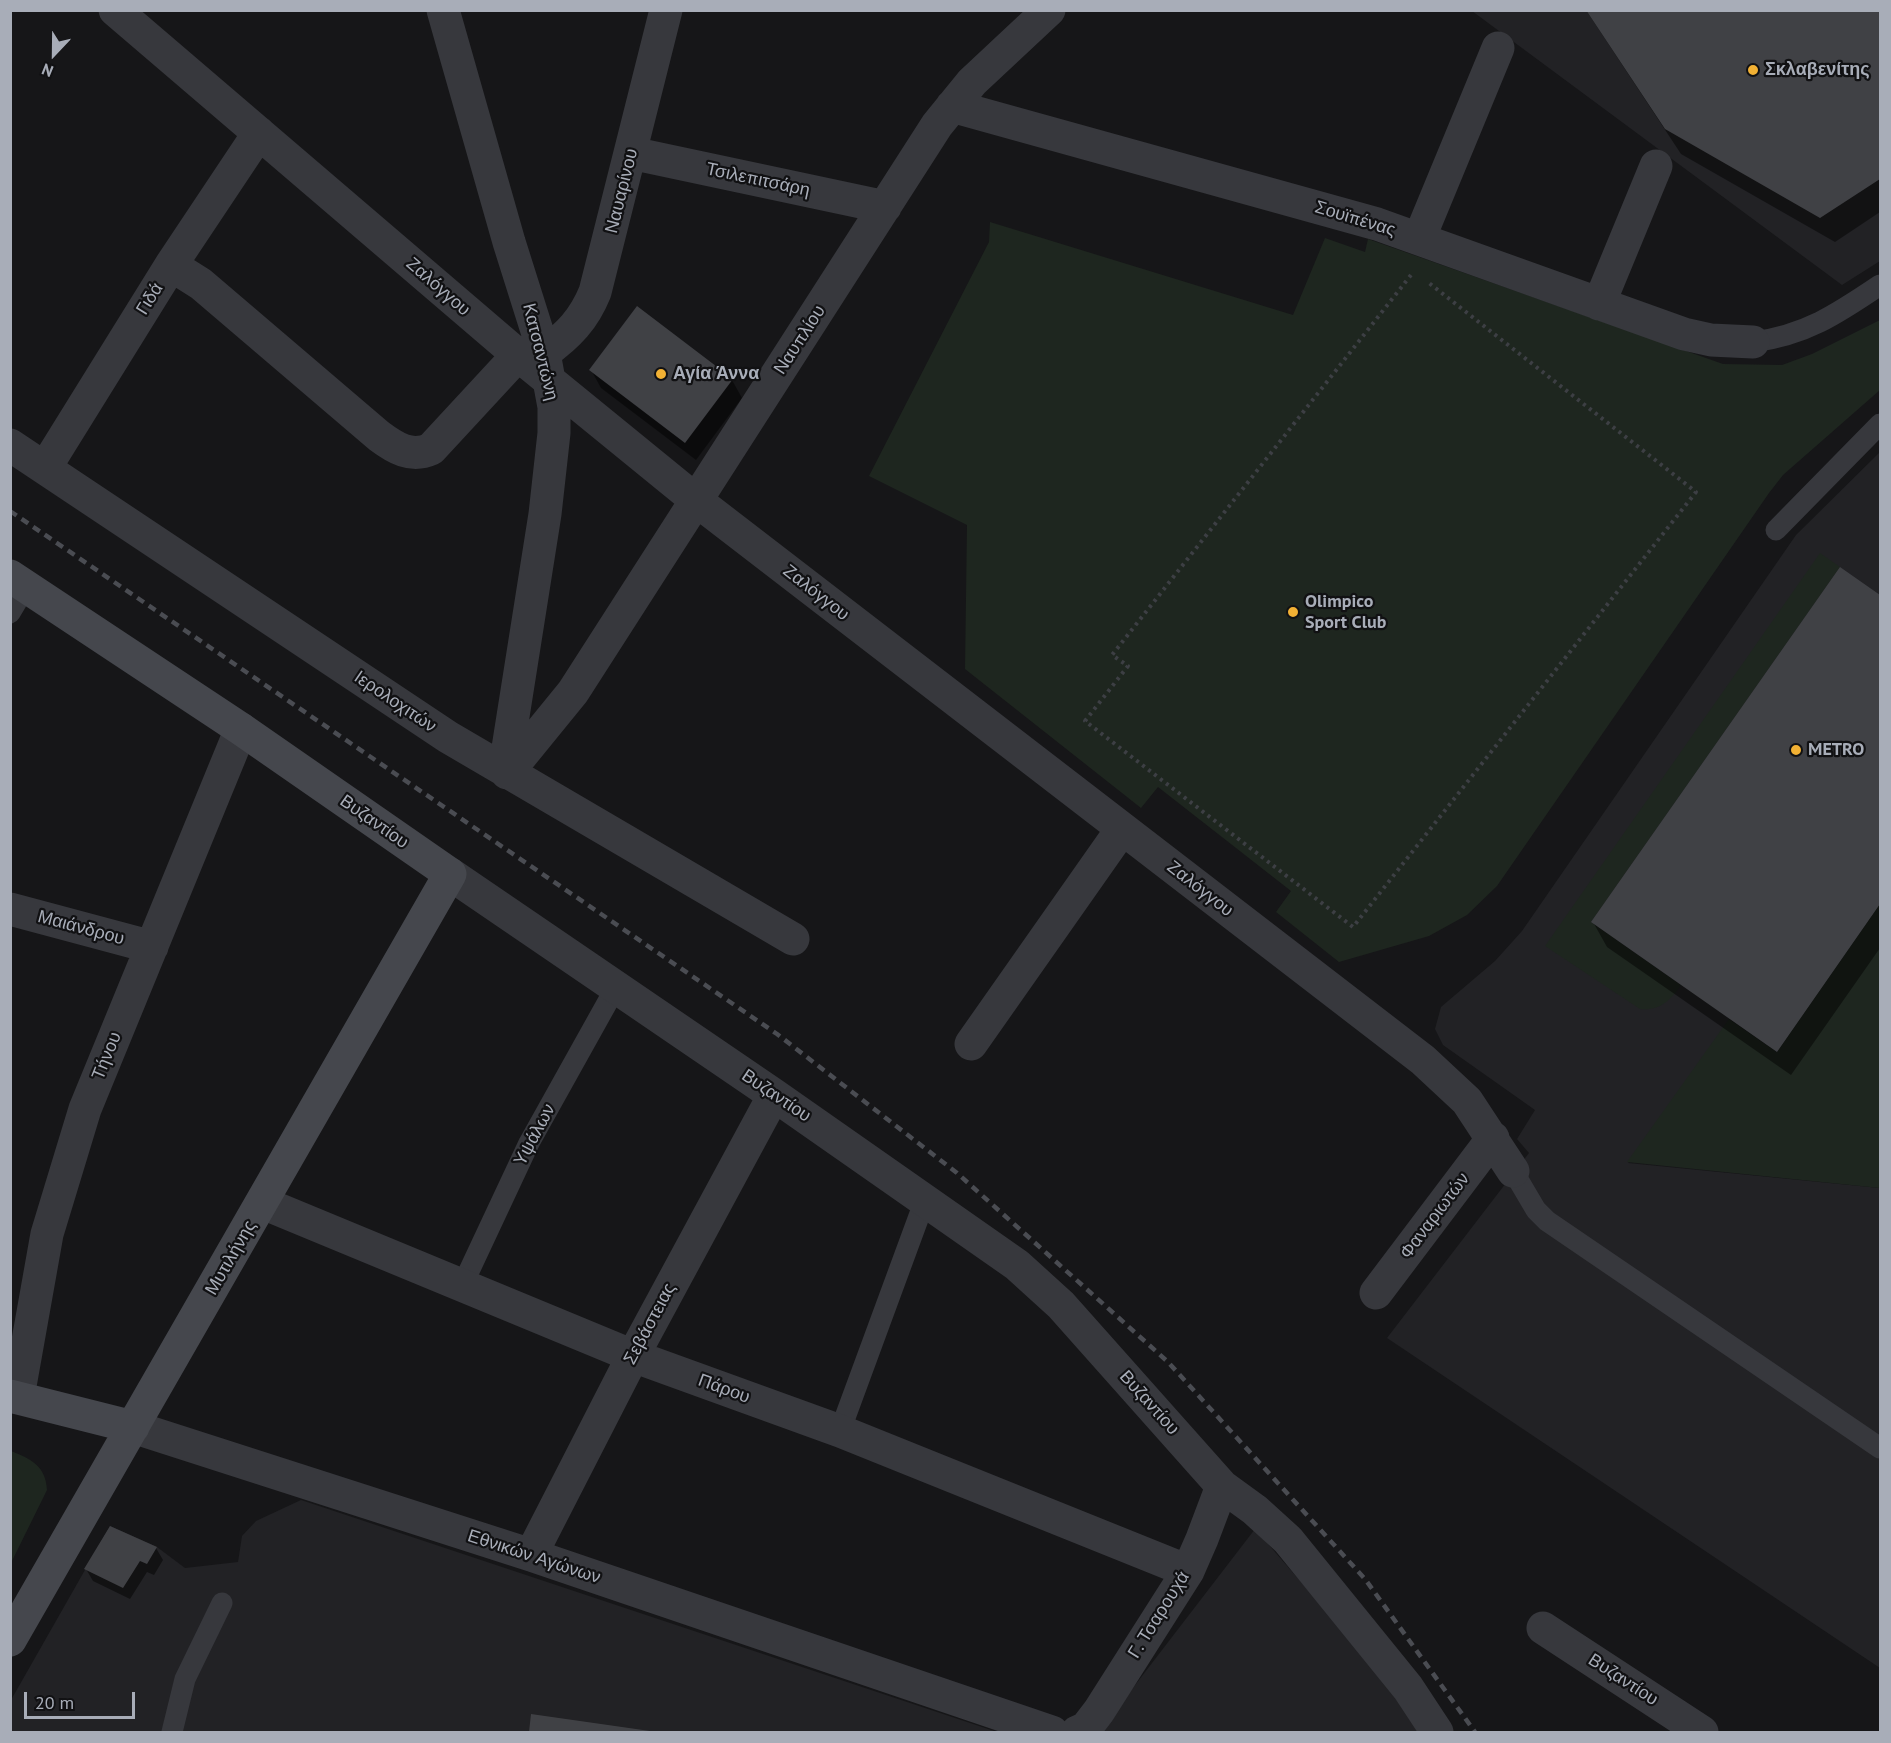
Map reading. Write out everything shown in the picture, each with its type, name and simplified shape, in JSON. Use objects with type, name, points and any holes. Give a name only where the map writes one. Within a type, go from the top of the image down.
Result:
[{"type":"street","name":"Ζαλόγγου","points":[[115,10],[259,133],[538,364],[697,501],[1423,1060],[1467,1101],[1513,1171]]},
{"type":"street","name":"Κατσαντώνη","points":[[443,10],[509,242],[554,433],[545,514],[508,748],[507,773]]},
{"type":"street","name":"Ναυαρίνου","points":[[171,265],[201,284],[379,436],[402,450],[424,452],[430,449],[538,364],[586,315],[595,292],[632,153],[666,10]]},
{"type":"street","name":"Ναυπλίου","points":[[507,773],[573,692],[952,106],[992,63],[1050,10]]},
{"type":"street","points":[[1419,239],[1498,48]]},
{"type":"street","name":"Σουϊπένας","points":[[952,106],[1366,221],[1698,338],[1753,342]]},
{"type":"street","name":"Γιδά","points":[[45,468],[171,265],[259,133]]},
{"type":"street","name":"Τσιλεπιτσάρη","points":[[632,153],[885,207]]},
{"type":"street","points":[[1599,304],[1656,166]]},
{"type":"street","name":"Ιερολοχιτών","points":[[10,445],[397,704],[507,773],[793,939]]},
{"type":"street","name":"Βυζαντίου","points":[[16,592],[241,729],[925,1200],[1042,1286],[1222,1486],[1255,1510],[1288,1540],[1407,1688],[1437,1732]]},
{"type":"street","name":"Τήνου","points":[[14,1397],[46,1234],[85,1109],[241,729]]},
{"type":"street","points":[[971,1044],[1122,829]]},
{"type":"street","name":"Μυτιλήνης","points":[[10,1640],[450,874]]},
{"type":"street","name":"Μαιάνδρου","points":[[10,909],[152,947]]},
{"type":"street","name":"Σεβάστειας","points":[[531,1555],[633,1356],[774,1095]]},
{"type":"street","name":"Φαναριωτών","points":[[1376,1293],[1493,1138]]},
{"type":"street","name":"Πάρου","points":[[262,1203],[633,1356],[840,1431],[1188,1571]]},
{"type":"street","name":"Εθνικών Αγώνων","points":[[14,1397],[133,1427],[531,1555],[1052,1732]]},
{"type":"street","name":"Γ. Τσαρουχά","points":[[1077,1732],[1086,1728],[1099,1711],[1188,1571],[1203,1539],[1222,1486]]},
{"type":"street","name":"Βυζαντίου","points":[[1543,1628],[1702,1732]]},
{"type":"lane","points":[[1753,342],[1784,338],[1810,329],[1881,285]]},
{"type":"lane","points":[[1776,530],[1881,424]]},
{"type":"lane","name":"Υψάλων","points":[[462,1286],[529,1143],[616,987]]},
{"type":"lane","points":[[1513,1171],[1536,1210],[1547,1221],[1881,1448]]},
{"type":"lane","points":[[840,1431],[925,1200]]},
{"type":"lane","points":[[172,1732],[185,1679],[222,1603]]},
{"type":"path","points":[[1401,271],[1419,278]]},
{"type":"path","points":[[1411,275],[1112,655],[1128,666],[1085,721],[1353,927],[1696,492],[1427,281]]},
{"type":"shaded area","name":"Σκλαβενίτης","points":[[1472,11],[1880,11],[1880,261],[1842,285]]},
{"type":"shaded area","name":"Olimpico Sport Club","points":[[990,222],[1293,315],[1325,238],[1365,252],[1368,239],[1723,364],[1782,365],[1812,354],[1880,320],[1880,390],[1783,475],[1769,493],[1497,886],[1467,915],[1429,936],[1339,962],[1276,912],[1291,891],[1158,787],[1141,808],[965,669],[967,525],[869,476],[989,242]]},
{"type":"shaded area","points":[[1880,452],[1880,904],[1777,1052],[1730,1019],[1628,1163],[1880,1188],[1880,1668],[1387,1338],[1529,1153],[1517,1139],[1535,1110],[1443,1045],[1435,1029],[1441,1007],[1495,961],[1522,931],[1796,535]]},
{"type":"shaded area","points":[[1820,553],[1840,567],[1591,922],[1681,985],[1673,996],[1659,1007],[1640,1009],[1545,946]]},
{"type":"shaded area","points":[[1880,904],[1880,1188],[1627,1162],[1729,1019],[1777,1052]]},
{"type":"shaded area","points":[[11,1451],[36,1464],[44,1475],[47,1490],[11,1563]]},
{"type":"shaded area","points":[[301,1500],[997,1732],[11,1732],[11,1700],[110,1526],[157,1547],[185,1568],[238,1562],[242,1536],[256,1521]]},
{"type":"shaded area","points":[[1255,1529],[1387,1681],[1421,1732],[1099,1732]]},
{"type":"building","name":"Σκλαβενίτης","points":[[1586,10],[1880,10],[1880,179],[1820,218],[1665,129]]},
{"type":"building","name":"Αγία Άννα","points":[[637,306],[733,379],[685,443],[589,370]]},
{"type":"building","name":"METRO","points":[[1840,567],[1880,595],[1880,904],[1777,1052],[1591,922]]},
{"type":"building","points":[[110,1526],[157,1547],[147,1564],[140,1561],[123,1588],[84,1569]]},
{"type":"building","points":[[531,1714],[650,1731],[650,1732],[529,1732]]},
{"type":"railway","points":[[10,511],[777,1034],[957,1173],[1168,1362],[1365,1579],[1475,1732]]},
{"type":"place","name":"Σκλαβενίτης","points":[[1753,70]]},
{"type":"place","name":"Αγία Άννα","points":[[661,374]]},
{"type":"place","name":"Olimpico Sport Club","points":[[1293,612]]},
{"type":"place","name":"METRO","points":[[1796,750]]}]
